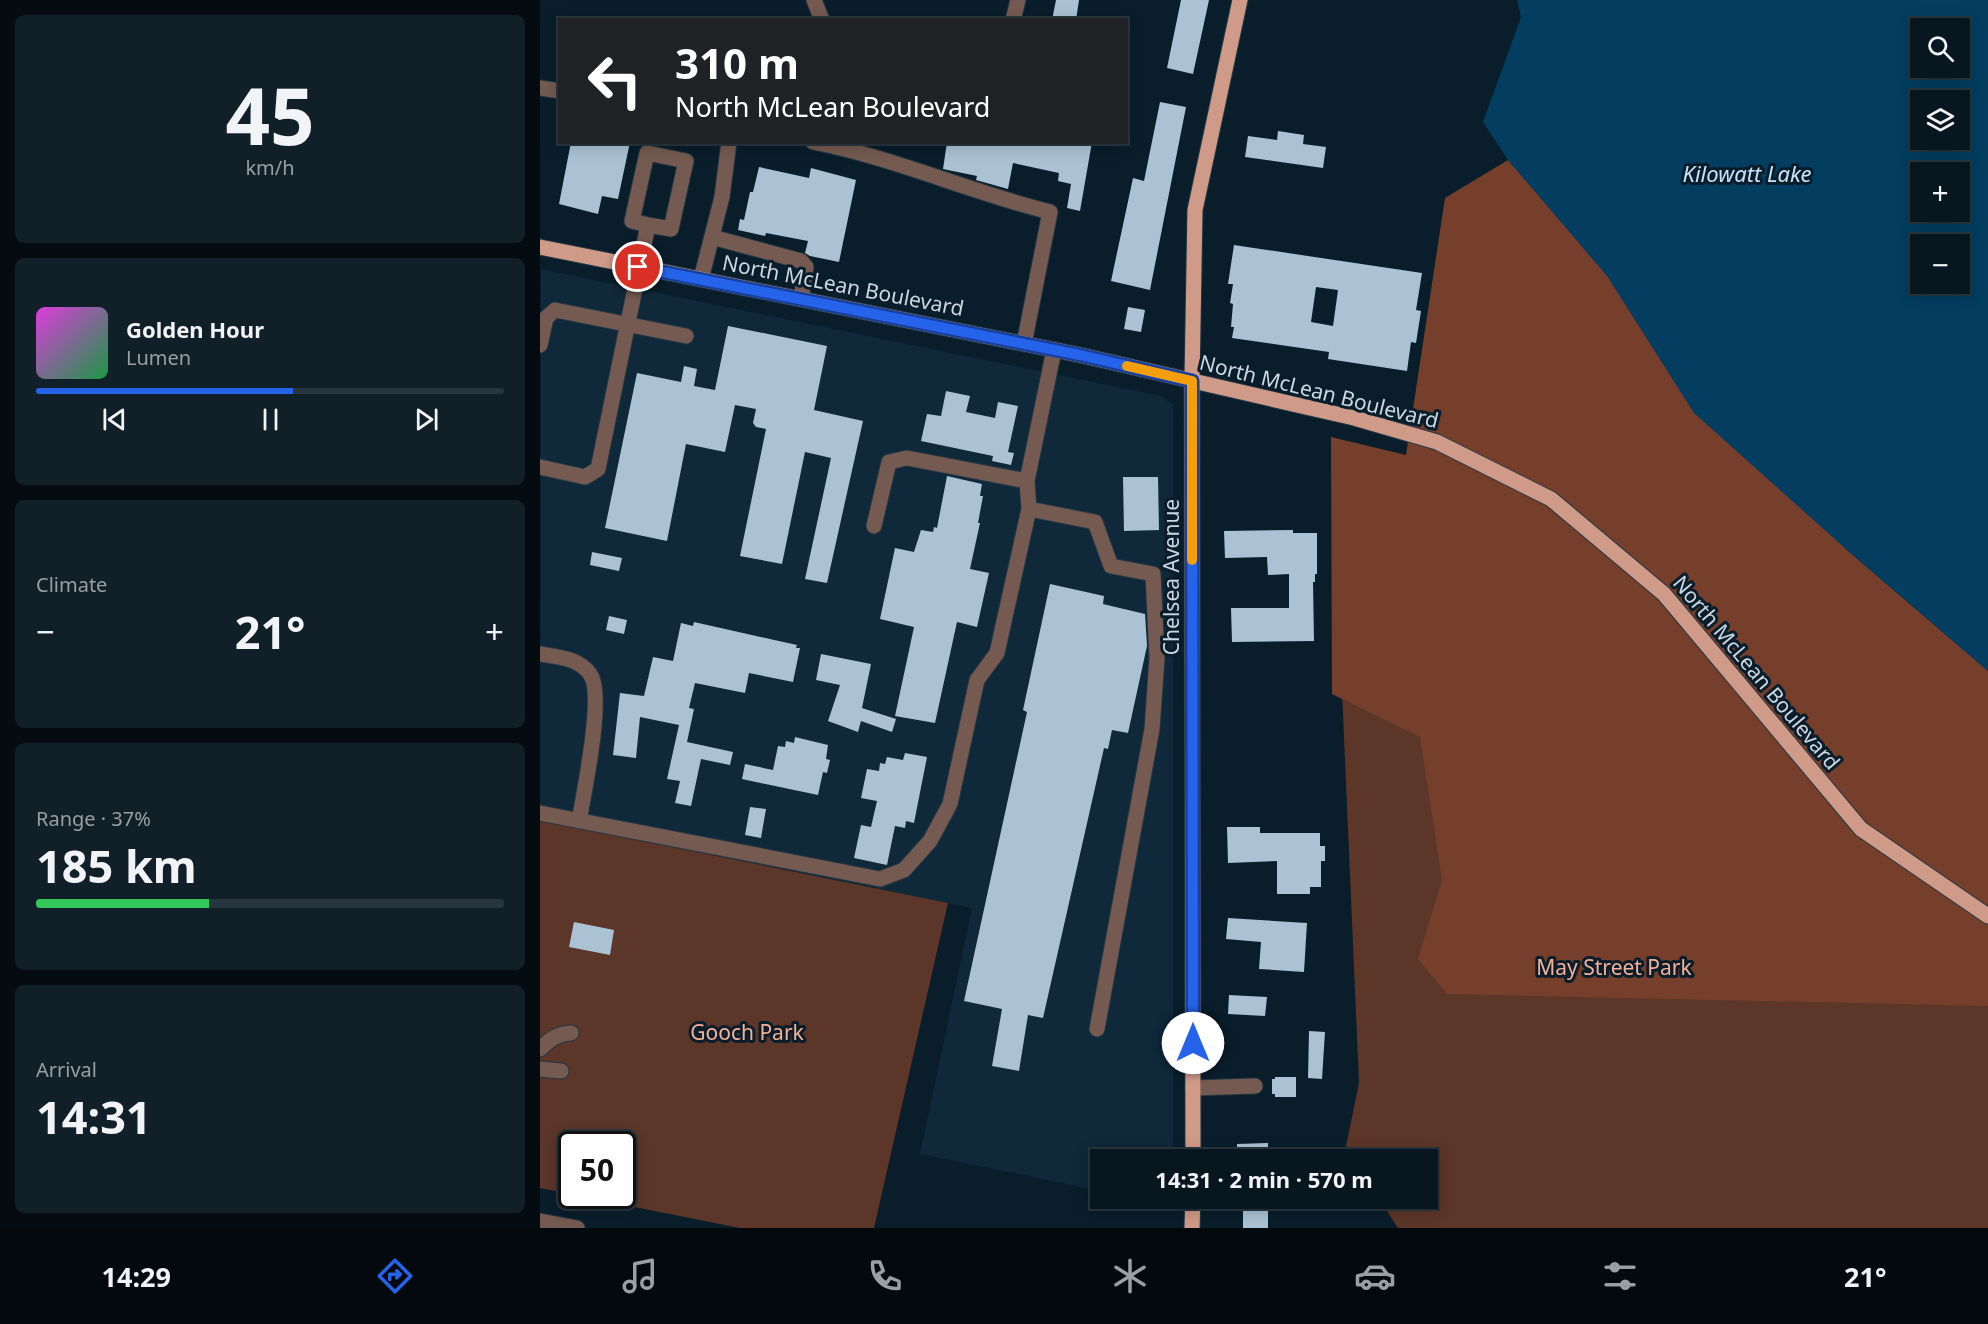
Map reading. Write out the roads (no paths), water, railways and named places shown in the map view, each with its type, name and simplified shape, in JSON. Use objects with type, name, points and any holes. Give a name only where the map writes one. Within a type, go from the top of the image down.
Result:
[{"type":"main road","name":"Chelsea Avenue","points":[[1193,1149],[1192,381],[1195,210],[1240,0]]},
{"type":"main road","name":"North McLean Boulevard","points":[[540,247],[1054,350],[1354,418],[1437,442],[1551,499],[1664,594],[1861,828],[1988,916]]},
{"type":"main road","points":[[1192,1209],[1192,1228]]},
{"type":"street","points":[[814,0],[821,18]]},
{"type":"street","points":[[1014,18],[1018,0]]},
{"type":"street","points":[[540,88],[558,91]]},
{"type":"street","points":[[701,279],[722,197],[729,144]]},
{"type":"street","points":[[824,144],[856,150],[976,192],[1050,212],[1024,344]]},
{"type":"street","points":[[647,153],[686,161],[671,229],[648,225],[632,221],[647,153]]},
{"type":"street","points":[[540,467],[585,477],[598,469],[648,225]]},
{"type":"street","points":[[712,237],[801,261],[806,267],[801,299]]},
{"type":"street","points":[[540,345],[546,318],[555,310],[686,336]]},
{"type":"street","points":[[540,813],[880,879],[904,870],[930,841],[950,804],[977,680],[997,653],[1029,509],[1027,481],[1054,350]]},
{"type":"street","points":[[874,526],[889,462],[907,458],[1027,481]]},
{"type":"street","points":[[1029,509],[1095,522],[1111,566],[1152,574],[1157,658],[1152,729],[1097,1029]]},
{"type":"street","points":[[540,654],[576,661],[591,674],[597,699],[579,820]]},
{"type":"street","points":[[540,1049],[549,1039],[560,1034],[571,1033]]},
{"type":"street","points":[[540,1069],[561,1071]]},
{"type":"street","points":[[1193,1088],[1255,1086]]},
{"type":"street","points":[[540,1221],[577,1228]]},
{"type":"water","name":"Kilowatt Lake","points":[[1517,0],[1988,0],[1988,671],[1847,550],[1694,413],[1607,276],[1508,160],[1483,122],[1521,17]]},
{"type":"park label","name":"May Street Park","points":[[1614,968]]},
{"type":"park label","name":"Gooch Park","points":[[747,1033]]}]
